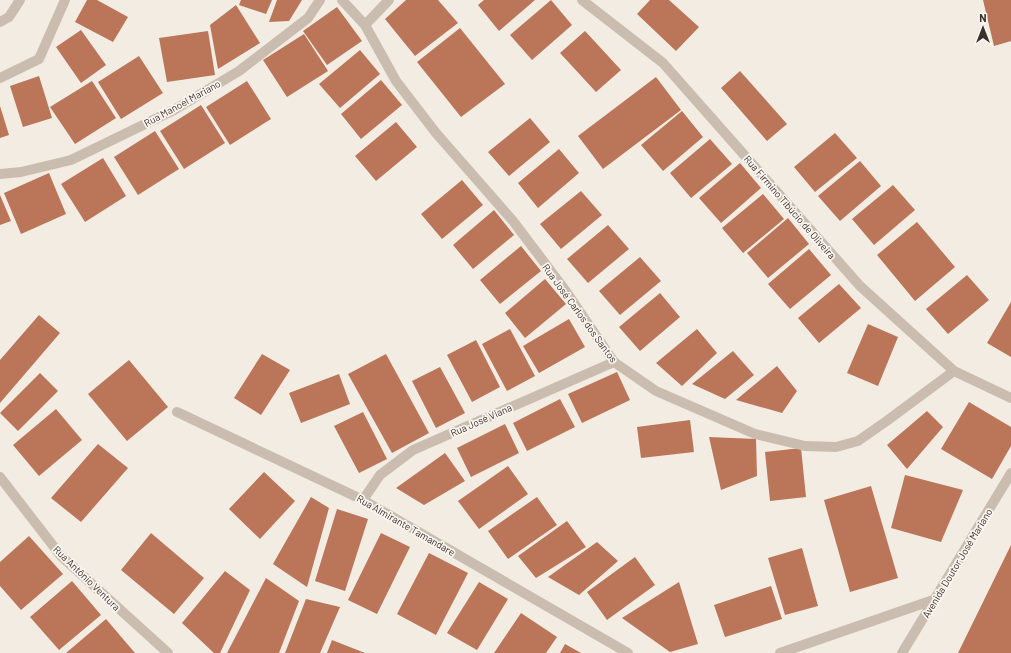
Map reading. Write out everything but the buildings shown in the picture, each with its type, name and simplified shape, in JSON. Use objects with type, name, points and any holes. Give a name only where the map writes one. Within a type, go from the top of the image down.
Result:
[{"type":"street","points":[[0,22],[9,17],[20,0]]},
{"type":"street","points":[[0,78],[39,59],[65,0]]},
{"type":"street","name":"Rua Manoel Mariano","points":[[0,174],[21,172],[71,160],[174,110],[239,71],[308,18],[320,0]]},
{"type":"street","name":"Rua José Carlos dos Santos","points":[[342,0],[365,25],[396,81],[436,133],[513,221],[564,290],[614,362],[656,390],[754,434],[805,446],[836,447],[858,441],[954,371]]},
{"type":"street","points":[[365,25],[389,0]]},
{"type":"street","name":"Rua Firmino Tibúcio de Oliveira","points":[[582,0],[663,63],[860,286],[954,371],[1011,398]]},
{"type":"street","name":"Rua José Viana","points":[[363,500],[380,475],[413,450],[614,362]]},
{"type":"street","name":"Rua Almirante Tamandare","points":[[177,412],[363,500],[628,653]]},
{"type":"street","name":"Avenida Doutor José Mariano","points":[[902,653],[936,599],[1011,472]]},
{"type":"street","name":"Rua Antônio Ventura","points":[[0,477],[61,556],[168,653]]},
{"type":"street","points":[[780,653],[936,599]]}]
